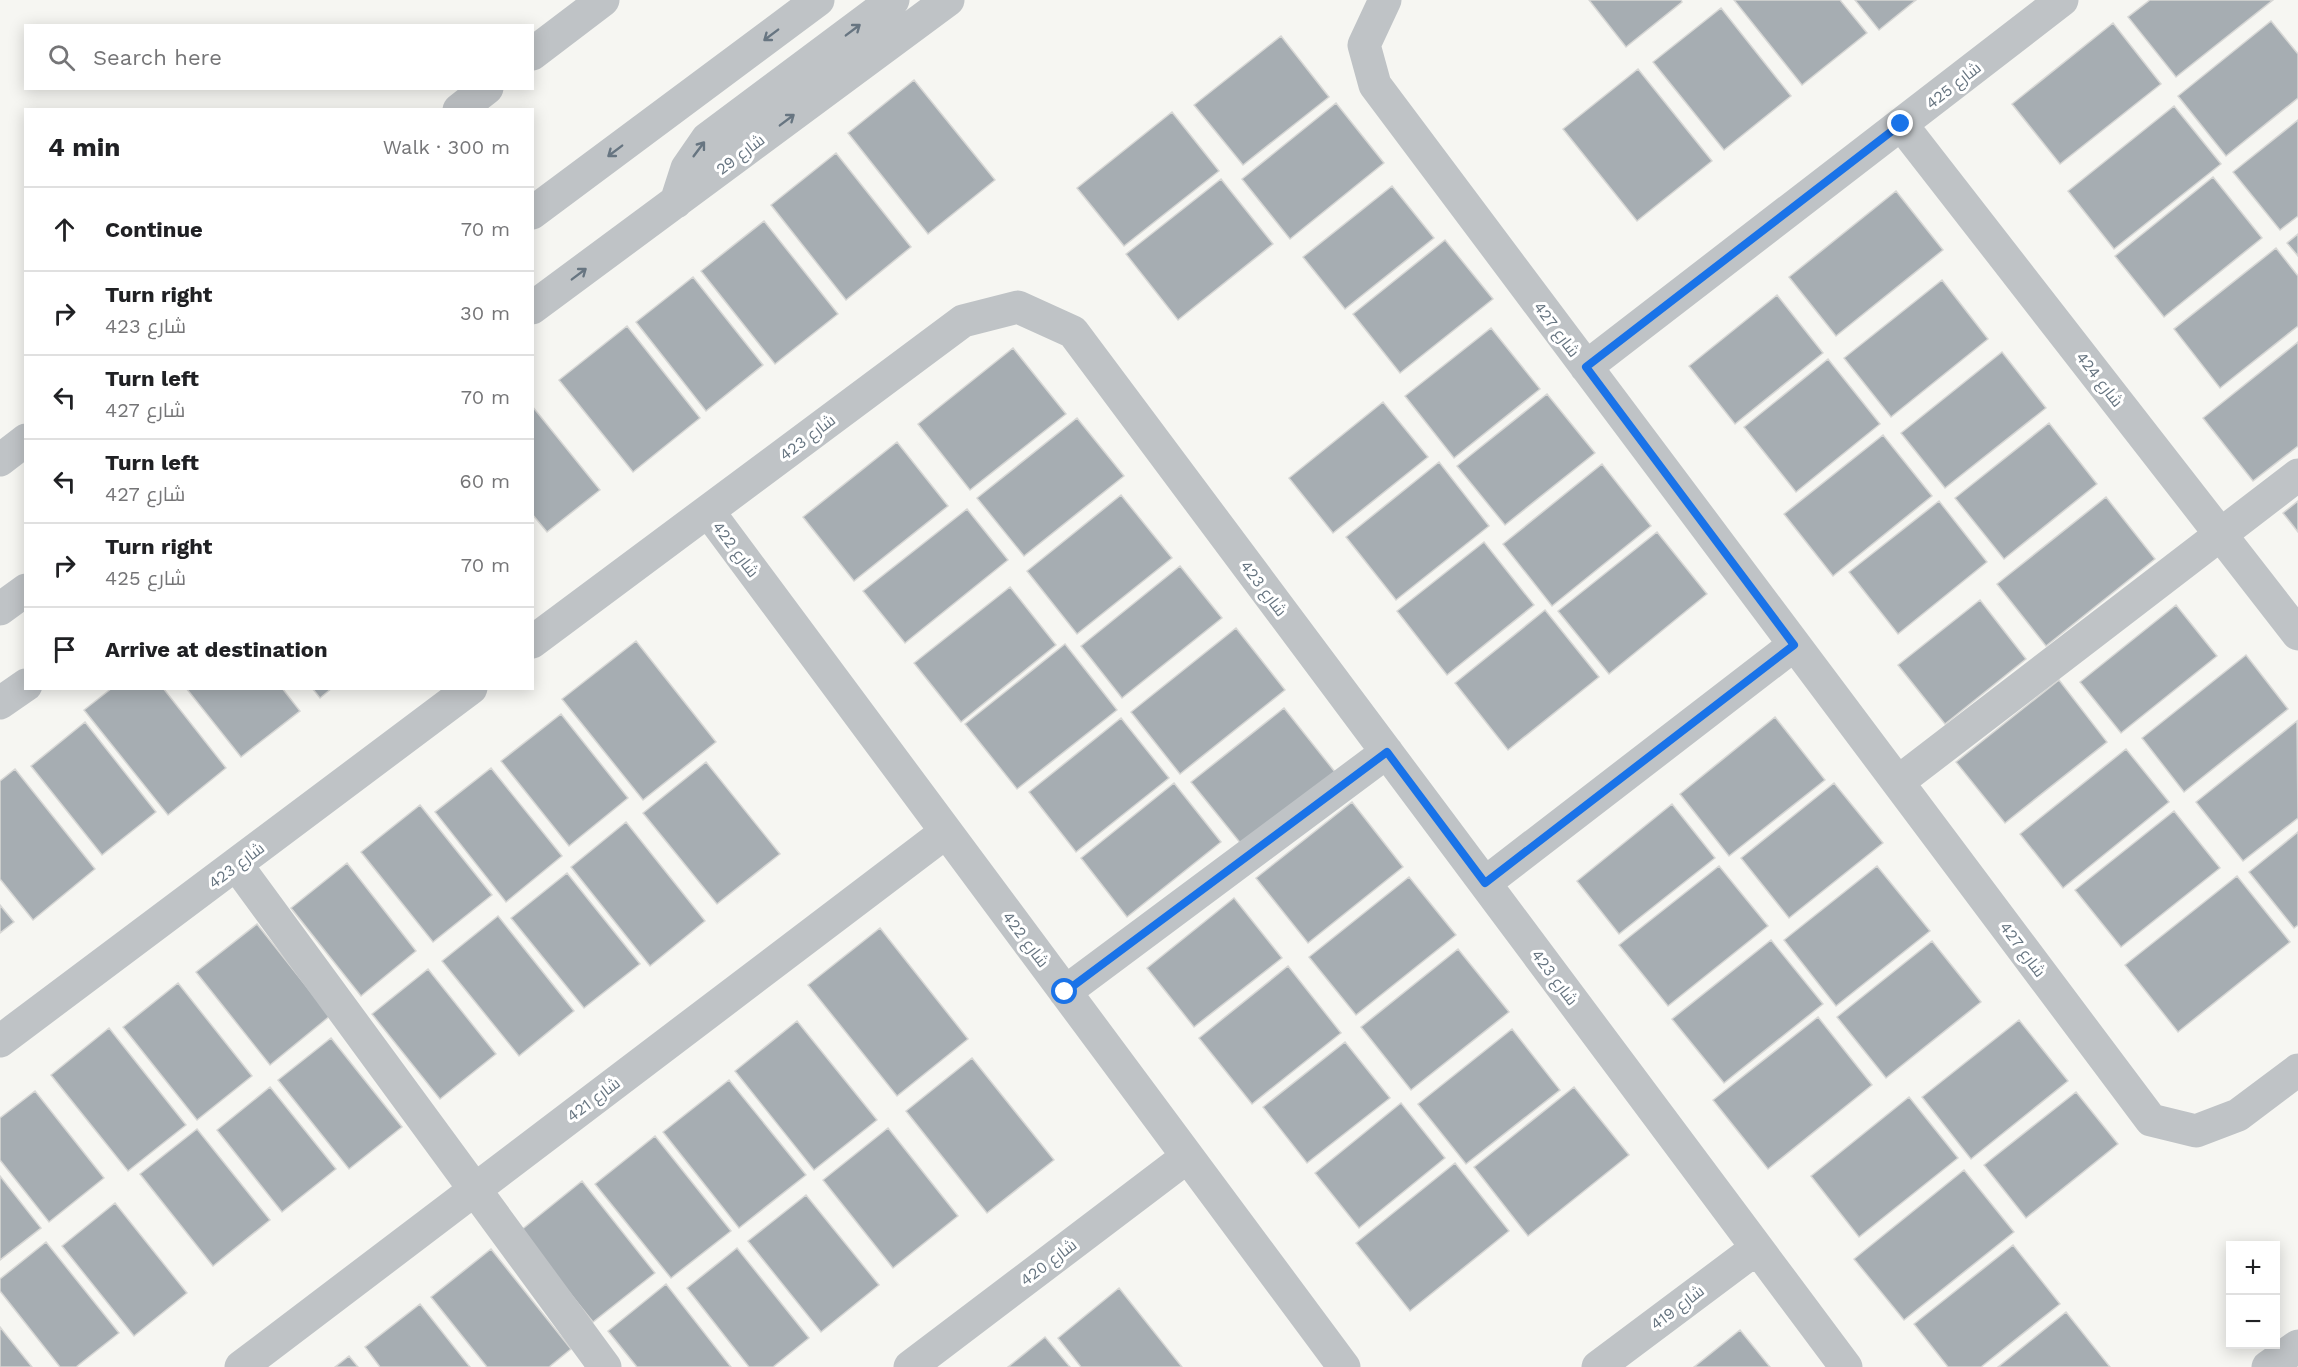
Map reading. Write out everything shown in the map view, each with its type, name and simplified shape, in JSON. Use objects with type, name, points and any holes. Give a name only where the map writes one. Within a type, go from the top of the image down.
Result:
[{"type":"street","points":[[534,52],[603,0]]},
{"type":"street","points":[[534,212],[818,0]]},
{"type":"street","points":[[676,202],[687,168],[707,139],[892,0]]},
{"type":"street","name":"شارع 29","points":[[534,308],[948,0]]},
{"type":"street","name":"شارع 427","points":[[1385,0],[1364,45],[1375,85],[2151,1120],[2196,1131],[2238,1115],[2298,1070]]},
{"type":"street","name":"شارع 425","points":[[1586,367],[2062,0]]},
{"type":"street","points":[[462,108],[484,90]]},
{"type":"street","name":"شارع 424","points":[[1901,124],[2298,634]]},
{"type":"street","name":"شارع 423","points":[[534,641],[963,321],[1018,307],[1073,332],[1846,1367]]},
{"type":"street","points":[[0,460],[24,442]]},
{"type":"street","points":[[1898,782],[2298,475]]},
{"type":"street","name":"شارع 422","points":[[708,511],[1344,1367]]},
{"type":"street","points":[[0,609],[24,591]]},
{"type":"street","points":[[1485,883],[1794,645]]},
{"type":"street","points":[[0,703],[24,685]]},
{"type":"street","name":"شارع 423","points":[[0,1041],[468,690]]},
{"type":"street","points":[[1065,992],[1387,752]]},
{"type":"street","name":"شارع 421","points":[[241,1367],[946,832]]},
{"type":"street","points":[[236,864],[606,1367]]},
{"type":"street","name":"شارع 420","points":[[910,1367],[1187,1157]]},
{"type":"street","name":"شارع 419","points":[[1598,1367],[1757,1248]]},
{"type":"street","points":[[2268,1367],[2298,1346]]},
{"type":"building","points":[[1589,0],[1681,0],[1682,2],[1626,47]]},
{"type":"building","points":[[1734,0],[1840,0],[1867,33],[1802,85]]},
{"type":"building","points":[[1855,0],[1916,0],[1879,30]]},
{"type":"building","points":[[2150,0],[2273,0],[2176,77],[2128,17]]},
{"type":"building","points":[[1721,8],[1791,96],[1724,150],[1653,62]]},
{"type":"building","points":[[2271,21],[2298,54],[2298,98],[2226,156],[2178,96]]},
{"type":"building","points":[[2113,23],[2161,84],[2060,164],[2012,104]]},
{"type":"building","points":[[1281,36],[1329,97],[1243,165],[1194,105]]},
{"type":"building","points":[[1638,69],[1712,161],[1637,221],[1563,129]]},
{"type":"building","points":[[914,80],[995,180],[928,234],[848,133]]},
{"type":"building","points":[[1336,103],[1384,163],[1290,239],[1242,179]]},
{"type":"building","points":[[2174,106],[2221,164],[2114,249],[2068,191]]},
{"type":"building","points":[[1172,112],[1219,171],[1124,246],[1077,188]]},
{"type":"building","points":[[2298,120],[2298,216],[2280,230],[2233,172]]},
{"type":"building","points":[[836,153],[911,247],[846,300],[771,205]]},
{"type":"building","points":[[2213,177],[2262,238],[2164,317],[2115,256]]},
{"type":"building","points":[[1221,179],[1273,244],[1178,320],[1126,254]]},
{"type":"building","points":[[1392,186],[1434,238],[1345,309],[1303,257]]},
{"type":"building","points":[[1896,191],[1943,250],[1836,336],[1789,277]]},
{"type":"building","points":[[764,221],[838,314],[775,364],[701,271]]},
{"type":"building","points":[[2298,234],[2298,256],[2287,243]]},
{"type":"building","points":[[1445,240],[1493,299],[1400,373],[1353,314]]},
{"type":"building","points":[[2276,248],[2298,276],[2298,326],[2220,388],[2174,329]]},
{"type":"building","points":[[693,277],[763,365],[706,411],[636,322]]},
{"type":"building","points":[[1942,280],[1988,339],[1891,417],[1844,358]]},
{"type":"building","points":[[1777,295],[1823,353],[1735,424],[1689,366]]},
{"type":"building","points":[[627,326],[700,418],[633,472],[559,380]]},
{"type":"building","points":[[1491,328],[1540,389],[1454,458],[1405,396]]},
{"type":"building","points":[[2298,342],[2298,446],[2253,481],[2203,418]]},
{"type":"building","points":[[1013,348],[1066,414],[970,490],[918,424]]},
{"type":"building","points":[[2002,352],[2046,408],[1945,488],[1901,433]]},
{"type":"building","points":[[1828,359],[1880,424],[1796,492],[1744,427]]},
{"type":"building","points":[[1547,394],[1595,453],[1505,525],[1457,466]]},
{"type":"building","points":[[1383,402],[1428,457],[1333,533],[1289,478]]},
{"type":"building","points":[[534,408],[600,490],[547,532],[534,516]]},
{"type":"building","points":[[1077,418],[1124,476],[1024,556],[977,498]]},
{"type":"building","points":[[2049,423],[2097,484],[2004,559],[1955,498]]},
{"type":"building","points":[[1883,435],[1932,496],[1833,576],[1784,514]]},
{"type":"building","points":[[897,442],[948,506],[854,581],[803,517]]},
{"type":"building","points":[[1439,462],[1489,526],[1396,600],[1346,537]]},
{"type":"building","points":[[1602,464],[1651,526],[1552,606],[1503,544]]},
{"type":"building","points":[[1121,495],[1172,558],[1077,634],[1027,571]]},
{"type":"building","points":[[2106,497],[2155,559],[2046,646],[1997,584]]},
{"type":"building","points":[[1939,501],[1987,562],[1898,634],[1849,572]]},
{"type":"building","points":[[2298,501],[2298,532],[2283,513]]},
{"type":"building","points":[[967,509],[1008,560],[905,643],[863,591]]},
{"type":"building","points":[[1657,532],[1707,594],[1609,674],[1558,611]]},
{"type":"building","points":[[1484,542],[1534,605],[1447,675],[1397,611]]},
{"type":"building","points":[[1180,566],[1222,618],[1122,698],[1081,646]]},
{"type":"building","points":[[1010,587],[1056,645],[961,722],[914,663]]},
{"type":"building","points":[[1980,600],[2026,659],[1945,724],[1898,665]]},
{"type":"building","points":[[2176,605],[2217,656],[2121,733],[2080,682]]},
{"type":"building","points":[[1545,610],[1599,677],[1508,750],[1455,683]]},
{"type":"building","points":[[1236,628],[1285,690],[1180,774],[1131,712]]},
{"type":"building","points":[[636,641],[716,742],[643,800],[562,699]]},
{"type":"building","points":[[1065,644],[1117,710],[1017,789],[965,724]]},
{"type":"building","points":[[2246,655],[2288,709],[2184,792],[2142,738]]},
{"type":"building","points":[[2059,680],[2107,742],[2005,823],[1956,762]]},
{"type":"building","points":[[109,690],[165,690],[226,768],[168,815],[84,710]]},
{"type":"building","points":[[188,690],[284,690],[300,711],[241,757]]},
{"type":"building","points":[[314,690],[330,690],[320,698]]},
{"type":"building","points":[[1284,708],[1335,772],[1242,845],[1191,782]]},
{"type":"building","points":[[561,714],[628,798],[569,846],[501,761]]},
{"type":"building","points":[[1775,717],[1825,780],[1729,856],[1680,794]]},
{"type":"building","points":[[1121,718],[1169,778],[1076,852],[1029,792]]},
{"type":"building","points":[[2297,721],[2298,818],[2243,861],[2196,802]]},
{"type":"building","points":[[85,722],[156,812],[102,855],[31,766]]},
{"type":"building","points":[[2126,749],[2169,802],[2063,888],[2020,834]]},
{"type":"building","points":[[706,762],[780,854],[717,904],[643,813]]},
{"type":"building","points":[[491,768],[562,856],[506,902],[435,812]]},
{"type":"building","points":[[15,769],[95,869],[33,920],[0,879],[0,781]]},
{"type":"building","points":[[1174,783],[1221,842],[1127,917],[1081,858]]},
{"type":"building","points":[[1834,783],[1883,843],[1789,918],[1741,858]]},
{"type":"building","points":[[1352,802],[1403,867],[1308,943],[1256,878]]},
{"type":"building","points":[[1672,804],[1715,858],[1619,934],[1577,881]]},
{"type":"building","points":[[420,805],[492,895],[433,942],[361,852]]},
{"type":"building","points":[[2174,811],[2220,868],[2121,947],[2075,890]]},
{"type":"building","points":[[626,822],[705,921],[650,966],[571,867]]},
{"type":"building","points":[[2298,832],[2298,925],[2294,928],[2249,872]]},
{"type":"building","points":[[347,863],[416,951],[361,996],[291,908]]},
{"type":"building","points":[[1719,866],[1768,926],[1668,1006],[1619,945]]},
{"type":"building","points":[[1877,866],[1930,931],[1836,1006],[1784,940]]},
{"type":"building","points":[[567,873],[640,964],[584,1008],[511,918]]},
{"type":"building","points":[[2237,876],[2290,942],[2178,1032],[2125,965]]},
{"type":"building","points":[[1409,877],[1456,935],[1356,1015],[1309,957]]},
{"type":"building","points":[[1234,898],[1282,958],[1194,1027],[1147,968]]},
{"type":"building","points":[[0,905],[14,922],[0,933]]},
{"type":"building","points":[[498,916],[574,1011],[519,1056],[442,961]]},
{"type":"building","points":[[257,924],[330,1016],[270,1065],[196,972]]},
{"type":"building","points":[[880,928],[968,1039],[897,1096],[808,985]]},
{"type":"building","points":[[1771,940],[1823,1004],[1724,1083],[1672,1019]]},
{"type":"building","points":[[1932,941],[1981,1002],[1886,1078],[1837,1017]]},
{"type":"building","points":[[1458,949],[1509,1012],[1411,1090],[1361,1027]]},
{"type":"building","points":[[1288,966],[1341,1033],[1252,1104],[1199,1038]]},
{"type":"building","points":[[428,969],[496,1054],[440,1099],[372,1014]]},
{"type":"building","points":[[178,983],[252,1076],[197,1120],[123,1027]]},
{"type":"building","points":[[1818,1017],[1872,1085],[1768,1169],[1713,1100]]},
{"type":"building","points":[[2019,1020],[2068,1081],[1971,1159],[1922,1097]]},
{"type":"building","points":[[797,1021],[877,1120],[814,1170],[735,1071]]},
{"type":"building","points":[[109,1028],[186,1125],[128,1171],[51,1075]]},
{"type":"building","points":[[1512,1029],[1560,1090],[1466,1164],[1418,1104]]},
{"type":"building","points":[[331,1038],[402,1127],[349,1169],[278,1080]]},
{"type":"building","points":[[1345,1042],[1390,1098],[1307,1163],[1263,1107]]},
{"type":"building","points":[[972,1058],[1054,1160],[987,1213],[906,1111]]},
{"type":"building","points":[[729,1080],[806,1175],[739,1228],[663,1132]]},
{"type":"building","points":[[270,1087],[336,1169],[282,1212],[217,1130]]},
{"type":"building","points":[[1574,1087],[1629,1155],[1528,1236],[1474,1167]]},
{"type":"building","points":[[35,1091],[104,1178],[49,1222],[0,1160],[0,1118]]},
{"type":"building","points":[[2076,1092],[2118,1144],[2026,1218],[1984,1165]]},
{"type":"building","points":[[1909,1097],[1958,1158],[1859,1237],[1811,1176]]},
{"type":"building","points":[[1401,1103],[1445,1158],[1359,1228],[1315,1173]]},
{"type":"building","points":[[888,1128],[958,1216],[893,1268],[823,1180]]},
{"type":"building","points":[[197,1129],[270,1220],[213,1266],[140,1174]]},
{"type":"building","points":[[655,1136],[731,1231],[671,1278],[595,1184]]},
{"type":"building","points":[[1455,1163],[1509,1231],[1410,1311],[1356,1243]]},
{"type":"building","points":[[1964,1170],[2014,1232],[1904,1320],[1854,1259]]},
{"type":"building","points":[[0,1176],[41,1228],[0,1260]]},
{"type":"building","points":[[582,1181],[655,1273],[593,1322],[520,1231]]},
{"type":"building","points":[[806,1195],[879,1285],[821,1332],[748,1241]]},
{"type":"building","points":[[115,1203],[187,1293],[134,1336],[62,1246]]},
{"type":"building","points":[[46,1242],[119,1333],[76,1367],[60,1367],[0,1291],[0,1279]]},
{"type":"building","points":[[2013,1245],[2060,1304],[1981,1367],[1948,1367],[1914,1324]]},
{"type":"building","points":[[737,1248],[809,1338],[773,1367],[749,1367],[687,1288]]},
{"type":"building","points":[[491,1249],[571,1349],[549,1367],[487,1367],[431,1297]]},
{"type":"building","points":[[666,1284],[731,1367],[637,1367],[608,1331]]},
{"type":"building","points":[[1119,1288],[1182,1367],[1081,1367],[1058,1338]]},
{"type":"building","points":[[420,1304],[470,1367],[380,1367],[365,1347]]},
{"type":"building","points":[[2066,1312],[2110,1367],[1998,1367]]},
{"type":"building","points":[[0,1327],[32,1367],[0,1367]]},
{"type":"building","points":[[1740,1330],[1770,1367],[1694,1367]]},
{"type":"building","points":[[1045,1337],[1070,1367],[1008,1367]]},
{"type":"building","points":[[349,1356],[358,1367],[335,1367]]},
{"type":"route","points":[[1065,992],[1387,752],[1485,883],[1794,645],[1586,367],[1901,124]]}]
